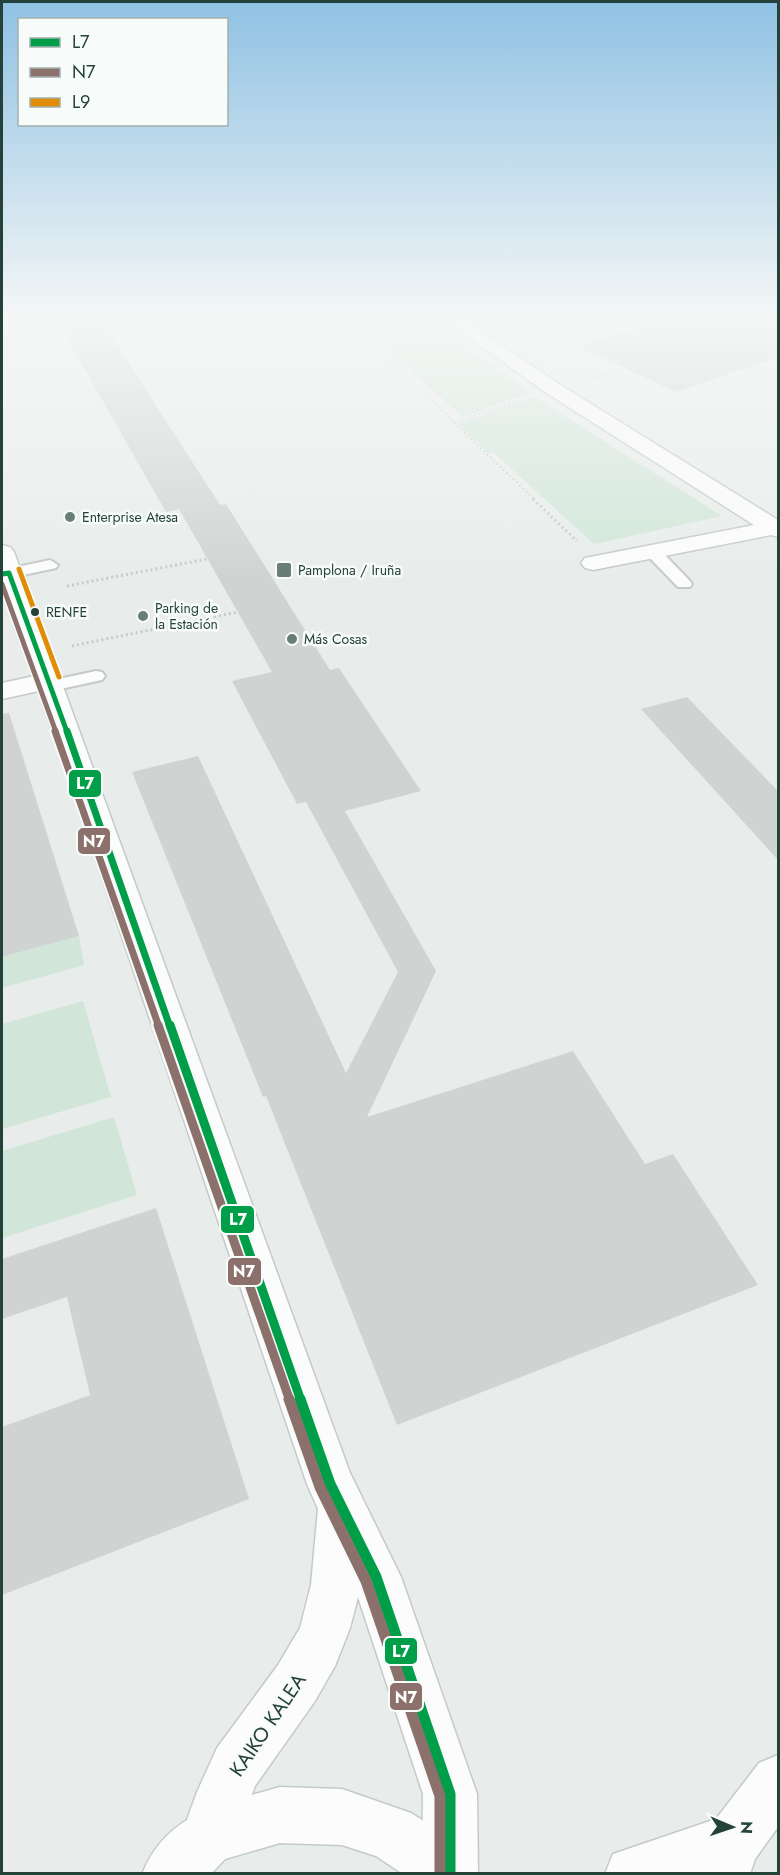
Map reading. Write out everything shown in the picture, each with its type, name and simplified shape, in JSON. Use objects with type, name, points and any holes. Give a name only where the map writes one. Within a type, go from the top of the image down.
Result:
[{"type":"street","points":[[579,404],[777,528]]},
{"type":"street","points":[[593,563],[777,528]]},
{"type":"street","name":"KAIKO KALEA","points":[[4,567],[50,683],[330,1484],[376,1577],[450,1794],[450,1874]]},
{"type":"street","points":[[2,691],[50,683]]},
{"type":"street","name":"KAIKO KALEA","points":[[209,1836],[235,1768],[262,1728],[300,1680],[325,1630],[338,1575],[341,1509]]},
{"type":"street","points":[[633,1874],[728,1857],[778,1782]]},
{"type":"street","points":[[170,1874],[209,1836],[280,1815],[342,1817],[392,1833],[427,1856],[441,1874]]},
{"type":"lane","points":[[652,551],[684,584]]},
{"type":"lane","points":[[4,567],[50,565]]},
{"type":"lane","points":[[50,683],[96,676]]},
{"type":"path","points":[[434,404],[578,542]]},
{"type":"path","points":[[453,423],[506,404]]},
{"type":"path","points":[[60,587],[207,559]]},
{"type":"path","points":[[72,646],[238,612]]},
{"type":"green space","points":[[449,404],[497,404],[462,417]]},
{"type":"green space","points":[[513,404],[547,404],[722,516],[594,544],[493,452],[488,453],[457,424]]},
{"type":"green space","points":[[79,936],[84,965],[2,988],[2,957]]},
{"type":"green space","points":[[83,1001],[111,1097],[2,1129],[2,1024]]},
{"type":"green space","points":[[114,1117],[137,1195],[2,1238],[2,1151]]},
{"type":"building","points":[[105,404],[155,404],[220,505],[226,504],[330,670],[339,668],[421,791],[345,811],[436,971],[367,1117],[573,1051],[645,1164],[673,1154],[758,1285],[397,1425],[266,1096],[263,1097],[132,772],[198,756],[346,1073],[398,972],[306,802],[297,804],[232,681],[272,672],[179,509],[166,512]]},
{"type":"building","points":[[687,697],[778,791],[778,860],[641,709]]},
{"type":"building","points":[[9,713],[79,936],[2,957],[2,714]]},
{"type":"building","points":[[156,1208],[249,1499],[2,1595],[2,1427],[90,1395],[67,1297],[2,1319],[2,1259]]},
{"type":"transit line","name":"L9","points":[[19,569],[59,677]]},
{"type":"transit line","name":"L7","points":[[2,574],[9,573],[51,686],[330,1484],[376,1577],[450,1794],[450,1874]]},
{"type":"transit line","name":"N7","points":[[2,584],[320,1487],[366,1581],[440,1796],[440,1874]]},
{"type":"place","name":"Enterprise Atesa","points":[[70,517]]},
{"type":"place","name":"Pamplona / Iruña","points":[[284,570]]},
{"type":"place","name":"RENFE","points":[[35,612]]},
{"type":"place","name":"Parking de la Estación","points":[[143,616]]},
{"type":"place","name":"Más Cosas","points":[[292,639]]}]
